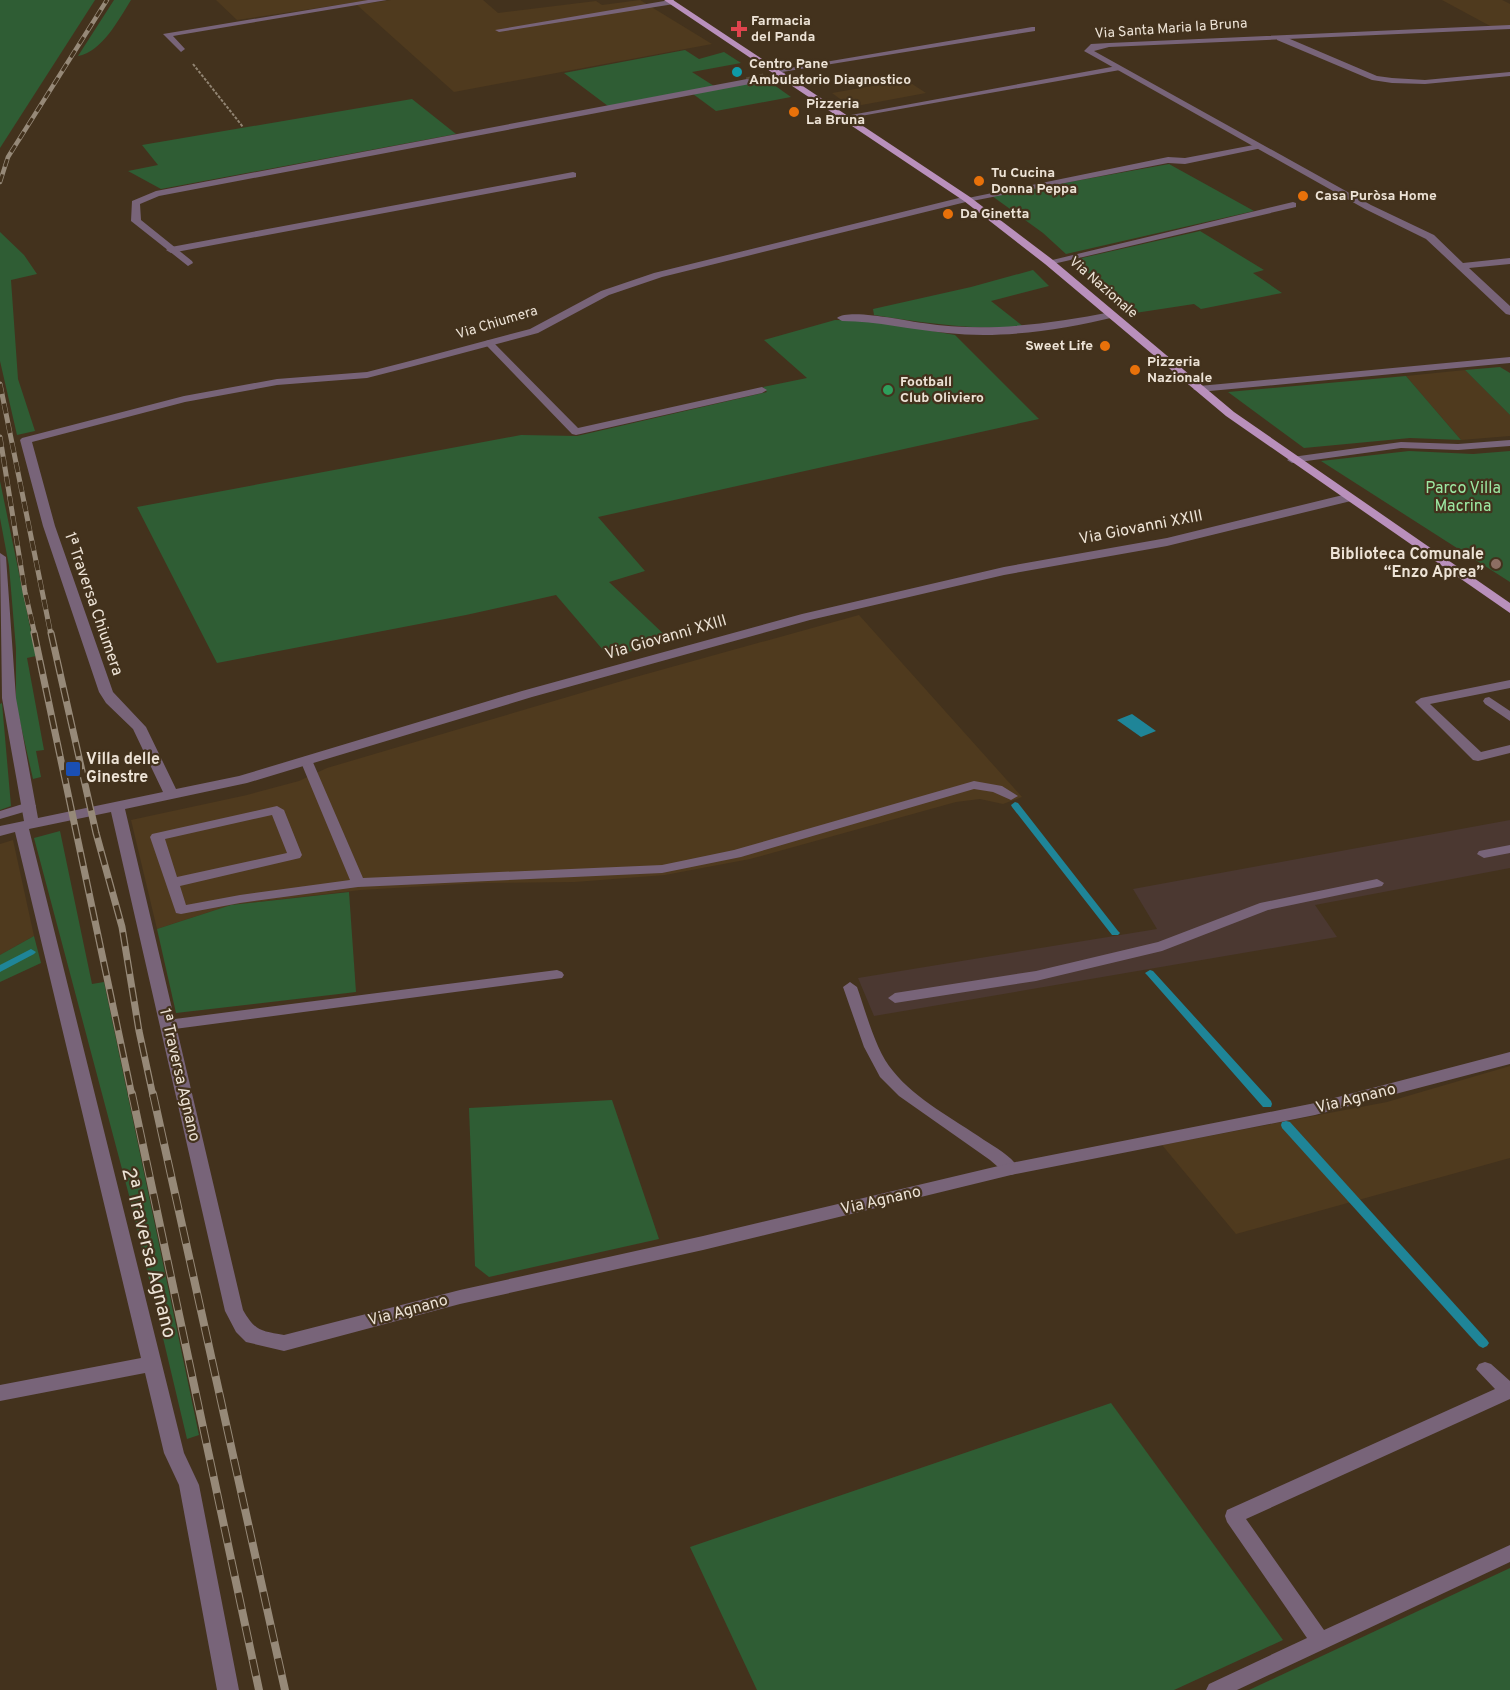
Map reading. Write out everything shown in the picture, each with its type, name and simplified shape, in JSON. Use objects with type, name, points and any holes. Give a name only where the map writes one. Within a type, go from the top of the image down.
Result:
[{"type":"main road","name":"Via Nazionale","points":[[669,1],[967,199],[1049,262],[1199,389],[1292,460],[1510,609]]},
{"type":"street","points":[[181,49],[168,34],[383,0]]},
{"type":"street","name":"Via Santa Maria la Bruna","points":[[1510,27],[1109,45],[1089,48],[1088,51],[1368,207],[1430,237],[1510,312]]},
{"type":"street","points":[[764,78],[779,73]]},
{"type":"street","points":[[188,263],[136,220],[135,203],[146,197],[747,82]]},
{"type":"street","name":"Via Chiumera","points":[[26,440],[184,399],[277,382],[368,375],[534,331],[605,292],[658,275],[967,199]]},
{"type":"street","points":[[1462,266],[1510,261]]},
{"type":"street","points":[[842,318],[886,320],[945,329],[994,332],[1036,328],[1112,315]]},
{"type":"street","points":[[1199,389],[1510,360]]},
{"type":"street","name":"1ª Traversa Chiumera","points":[[26,440],[49,526],[106,692],[111,700],[139,727],[172,796]]},
{"type":"street","name":"Via Giovanni XXIII","points":[[0,831],[242,780],[539,691],[797,620],[1004,571],[1167,542],[1347,498]]},
{"type":"street","name":"2ª Traversa Agnano","points":[[0,557],[9,698],[29,806],[27,825],[152,1364],[174,1453],[189,1485],[228,1690]]},
{"type":"street","name":"1ª Traversa Agnano","points":[[117,808],[234,1311],[243,1327],[253,1337]]},
{"type":"street","name":"Via Agnano","points":[[253,1337],[285,1343],[460,1297],[703,1243],[1011,1169],[1315,1109],[1510,1058]]},
{"type":"street","points":[[0,1393],[152,1364]]},
{"type":"lane","points":[[499,30],[669,1]]},
{"type":"lane","points":[[779,73],[1032,29]]},
{"type":"lane","points":[[1281,38],[1375,78],[1388,81],[1418,82],[1510,74]]},
{"type":"lane","points":[[840,114],[1117,68]]},
{"type":"lane","points":[[840,114],[1084,69]]},
{"type":"lane","points":[[967,199],[1157,162],[1185,161],[1259,146]]},
{"type":"lane","points":[[171,250],[573,175]]},
{"type":"lane","points":[[1049,262],[1293,205]]},
{"type":"lane","points":[[489,343],[576,432],[762,390]]},
{"type":"lane","points":[[1292,460],[1401,445],[1458,447],[1510,443]]},
{"type":"lane","points":[[1510,684],[1421,702],[1478,757],[1510,749]]},
{"type":"lane","points":[[1489,701],[1510,717]]},
{"type":"lane","points":[[306,760],[358,883]]},
{"type":"lane","points":[[172,883],[295,855],[277,810],[157,837],[172,883],[181,910],[240,899],[358,883],[662,869],[736,854],[974,785],[997,789],[1011,796]]},
{"type":"lane","points":[[0,815],[29,806]]},
{"type":"lane","points":[[1484,854],[1510,849]]},
{"type":"lane","points":[[895,998],[1036,976],[1162,946],[1265,906],[1377,883]]},
{"type":"lane","points":[[167,1025],[557,975]]},
{"type":"lane","points":[[850,987],[872,1047],[885,1073],[904,1092],[1011,1169]]},
{"type":"lane","points":[[1321,1642],[1234,1516],[1509,1392],[1485,1369]]},
{"type":"lane","points":[[1216,1690],[1510,1553]]},
{"type":"path","points":[[181,49],[243,127]]},
{"type":"shaded area","points":[[216,0],[371,0],[237,20]]},
{"type":"shaded area","points":[[391,0],[483,0],[498,13],[596,1],[602,5],[640,0],[712,44],[454,92],[357,5]]},
{"type":"shaded area","points":[[1442,0],[1502,0],[1510,4],[1510,26],[1492,27]]},
{"type":"shaded area","points":[[906,80],[926,93],[851,107],[832,93]]},
{"type":"shaded area","points":[[1465,370],[1510,415],[1510,436],[1461,440],[1406,376]]},
{"type":"shaded area","points":[[859,615],[1022,797],[1003,804],[980,799],[956,802],[750,859],[665,875],[575,882],[479,883],[361,890],[231,905],[157,929],[131,820],[247,795],[299,781],[327,768],[632,678]]},
{"type":"shaded area","points":[[1510,820],[1510,868],[1315,905],[1337,937],[874,1016],[858,978],[1157,929],[1133,889]]},
{"type":"shaded area","points":[[13,840],[34,936],[0,955],[0,844]]},
{"type":"shaded area","points":[[1510,1066],[1510,1158],[1236,1234],[1162,1145],[1387,1102]]},
{"type":"green space","points":[[0,0],[95,0],[0,148]]},
{"type":"green space","points":[[114,0],[131,0],[102,42],[87,53],[78,56]]},
{"type":"green space","points":[[685,50],[699,59],[724,52],[741,63],[692,72],[714,86],[608,106],[564,73]]},
{"type":"green space","points":[[767,80],[791,97],[716,111],[693,94]]},
{"type":"green space","points":[[412,99],[456,134],[161,189],[128,171],[158,165],[142,145]]},
{"type":"green space","points":[[1169,164],[1254,211],[1066,254],[1043,233],[992,196]]},
{"type":"green space","points":[[1200,231],[1264,270],[1253,273],[1282,293],[1201,309],[1194,304],[1135,313],[1073,260]]},
{"type":"green space","points":[[0,232],[24,255],[37,274],[11,280],[18,379],[35,431],[17,435],[0,361]]},
{"type":"green space","points":[[1033,270],[1049,286],[991,301],[1024,327],[967,327],[874,315],[873,309],[971,287]]},
{"type":"green space","points":[[835,320],[876,321],[955,335],[1039,419],[598,517],[645,571],[609,582],[671,641],[609,657],[556,595],[466,615],[217,663],[137,507],[521,435],[577,436],[767,392],[763,387],[807,378],[764,340]]},
{"type":"green space","points":[[1500,367],[1510,373],[1510,415],[1465,370]]},
{"type":"green space","points":[[1406,376],[1461,440],[1410,438],[1304,448],[1228,392]]},
{"type":"green space","name":"Parco Villa Macrina","points":[[1409,451],[1473,454],[1510,451],[1510,582],[1321,461]]},
{"type":"green space","points":[[0,481],[36,656],[27,658],[44,750],[36,751],[41,777],[33,779],[16,704],[16,649],[9,566],[0,518]]},
{"type":"green space","points":[[2,703],[11,806],[0,810],[0,704]]},
{"type":"green space","points":[[60,831],[92,984],[104,982],[199,1435],[187,1439],[130,1199],[34,838]]},
{"type":"green space","points":[[349,892],[356,992],[176,1013],[157,929],[231,905]]},
{"type":"green space","points":[[34,936],[41,963],[0,982],[0,955]]},
{"type":"green space","points":[[612,1100],[659,1239],[489,1277],[475,1266],[469,1108]]},
{"type":"green space","points":[[1111,1403],[1283,1640],[1174,1690],[757,1690],[690,1547]]},
{"type":"green space","points":[[1510,1568],[1510,1690],[1249,1690]]},
{"type":"water","points":[[1132,714],[1156,731],[1141,737],[1117,720]]},
{"type":"waterway","points":[[1015,805],[1115,933]]},
{"type":"waterway","points":[[0,969],[31,952]]},
{"type":"waterway","points":[[1150,973],[1267,1104]]},
{"type":"waterway","points":[[1286,1125],[1483,1343]]},
{"type":"tunnel","points":[[747,82],[764,78]]},
{"type":"railway","points":[[0,182],[8,157],[107,0]]},
{"type":"railway","points":[[0,384],[51,635]]},
{"type":"railway","points":[[0,437],[25,592],[35,635]]},
{"type":"railway","points":[[34,633],[132,1096]]},
{"type":"railway","points":[[51,633],[96,833],[122,927],[139,1031],[153,1096]]},
{"type":"railway","points":[[132,1094],[259,1690]]},
{"type":"railway","points":[[153,1094],[285,1690]]},
{"type":"place","name":"Farmacia del Panda","points":[[739,29]]},
{"type":"place","name":"Centro Pane Ambulatorio Diagnostico","points":[[737,72]]},
{"type":"place","name":"Pizzeria La Bruna","points":[[794,112]]},
{"type":"place","name":"Tu Cucina Donna Peppa","points":[[979,181]]},
{"type":"place","name":"Casa Puròsa Home","points":[[1303,196]]},
{"type":"place","name":"Da Ginetta","points":[[948,214]]},
{"type":"place","name":"Sweet Life","points":[[1105,346]]},
{"type":"place","name":"Pizzeria Nazionale","points":[[1135,370]]},
{"type":"place","name":"Football Club Oliviero","points":[[888,390]]},
{"type":"place","name":"Biblioteca Comunale “Enzo Aprea”","points":[[1496,564]]},
{"type":"place","name":"Villa delle Ginestre","points":[[73,769]]}]
